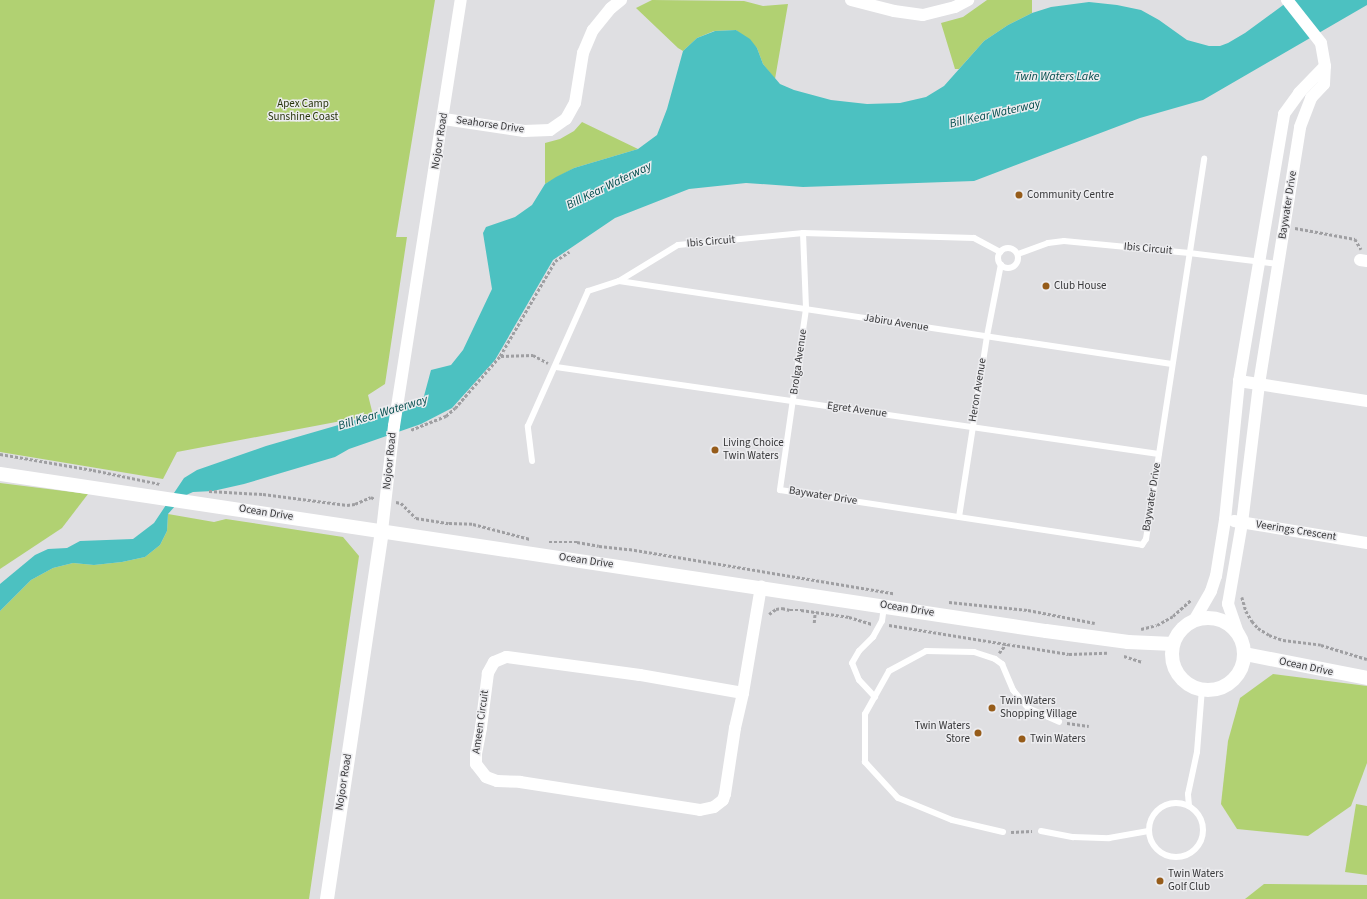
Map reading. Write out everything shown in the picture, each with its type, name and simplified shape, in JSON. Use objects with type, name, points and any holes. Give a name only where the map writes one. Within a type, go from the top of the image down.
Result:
[{"type":"street","name":"Nojoor Road","points":[[327,899],[382,531],[394,426],[444,119],[461,0]]},
{"type":"street","name":"Seahorse Drive","points":[[444,119],[524,131],[550,130],[566,119],[576,103],[583,53],[593,30],[610,8],[621,0]]},
{"type":"street","points":[[851,0],[894,11],[923,15],[955,7],[968,0]]},
{"type":"street","name":"Baywater Drive","points":[[1238,633],[1228,604],[1242,523],[1259,384],[1300,127],[1311,98],[1324,84],[1325,66],[1320,43],[1287,0]]},
{"type":"street","name":"Baywater Drive","points":[[1195,619],[1211,591],[1216,576],[1225,520],[1239,381],[1284,114],[1299,93],[1325,66]]},
{"type":"street","points":[[1239,381],[1367,401]]},
{"type":"street","name":"Ocean Drive","points":[[0,474],[1128,642],[1173,644]]},
{"type":"street","name":"Veerings Crescent","points":[[1225,520],[1367,543]]},
{"type":"street","name":"Ameen Circuit","points":[[743,693],[640,675],[506,657],[494,662],[488,673],[481,728],[476,753],[476,764],[486,777],[497,781],[520,782],[700,810],[708,810],[718,804],[725,794],[735,728],[743,693],[761,587]]},
{"type":"street","points":[[1211,618],[1227,622],[1238,633],[1243,643],[1245,654],[1242,666],[1236,677],[1226,685],[1214,689],[1202,689],[1190,685],[1181,678],[1175,668],[1172,656],[1173,644],[1177,634],[1185,625],[1195,619],[1211,618]]},
{"type":"street","name":"Ocean Drive","points":[[1245,654],[1367,678]]},
{"type":"lane","name":"Baywater Drive","points":[[780,490],[1142,545],[1146,539],[1204,158]]},
{"type":"lane","name":"Ibis Circuit","points":[[532,461],[528,426],[556,367],[588,291],[619,281],[678,245],[803,233],[974,238],[1000,252]]},
{"type":"lane","name":"Brolga Avenue","points":[[780,490],[806,309],[803,233]]},
{"type":"lane","name":"Ibis Circuit","points":[[1018,254],[1048,243],[1064,241],[1190,253],[1279,264]]},
{"type":"lane","points":[[1009,248],[1014,249],[1018,254],[1018,261],[1013,266],[1008,267],[1001,264],[998,259],[1000,252],[1009,248]]},
{"type":"lane","name":"Heron Avenue","points":[[959,517],[986,336],[1001,264]]},
{"type":"lane","name":"Jabiru Avenue","points":[[619,281],[1172,364]]},
{"type":"lane","name":"Egret Avenue","points":[[556,367],[1159,454]]},
{"type":"lane","points":[[875,697],[859,680],[852,663],[859,651],[873,637],[880,624],[884,606]]},
{"type":"lane","points":[[1003,832],[952,820],[898,798],[865,762],[865,714],[889,671],[926,651],[974,652],[995,659],[1002,664],[1013,690],[1028,708],[1059,722]]},
{"type":"lane","points":[[1189,806],[1188,794],[1197,752],[1202,689]]},
{"type":"lane","points":[[1175,803],[1189,806],[1199,816],[1203,829],[1200,843],[1190,853],[1177,857],[1163,854],[1152,844],[1148,831],[1152,817],[1161,807],[1175,803]]},
{"type":"lane","points":[[1041,831],[1073,837],[1109,838],[1148,831]]},
{"type":"path","points":[[1285,226],[1355,239],[1361,250],[1363,260]]},
{"type":"path","points":[[411,430],[446,416],[500,356],[555,261],[569,252]]},
{"type":"path","points":[[500,356],[533,355],[556,367]]},
{"type":"path","points":[[0,454],[144,479],[163,485]]},
{"type":"path","points":[[228,492],[263,494],[347,505],[355,504],[371,498],[401,503],[416,518],[428,521],[473,524],[536,541]]},
{"type":"path","points":[[544,541],[577,542],[629,549],[897,594]]},
{"type":"path","points":[[1242,594],[1246,611],[1252,621],[1258,628],[1269,635],[1283,640],[1321,645],[1367,659]]},
{"type":"path","points":[[1135,629],[1157,625],[1173,616],[1194,596]]},
{"type":"path","points":[[945,602],[1028,610],[1102,625]]},
{"type":"path","points":[[757,612],[769,614],[776,609],[782,608],[849,617],[865,623],[909,627],[1069,654],[1114,654]]},
{"type":"path","points":[[814,623],[815,612]]},
{"type":"path","points":[[1122,655],[1142,662]]},
{"type":"path","points":[[1059,722],[1089,726]]},
{"type":"path","points":[[1003,832],[1041,831]]},
{"type":"green space","name":"Apex Camp Sunshine Coast","points":[[0,0],[435,0],[396,237],[407,237],[385,384],[368,395],[373,415],[177,452],[163,479],[0,452]]},
{"type":"green space","points":[[652,0],[744,1],[763,6],[788,4],[775,79],[763,64],[757,48],[736,30],[714,31],[697,38],[683,51],[678,48],[636,8]]},
{"type":"green space","points":[[987,0],[1032,0],[1032,13],[1008,25],[984,41],[959,69],[955,69],[941,23],[963,17]]},
{"type":"green space","points":[[582,122],[638,149],[574,168],[545,184],[545,143],[560,139],[574,131]]},
{"type":"green space","points":[[0,483],[88,494],[62,528],[0,569]]},
{"type":"green space","points":[[168,514],[214,522],[226,519],[343,537],[359,556],[309,899],[0,899],[0,611],[31,580],[53,568],[73,563],[94,565],[122,562],[145,557],[160,545],[167,531]]},
{"type":"green space","points":[[1273,674],[1367,686],[1367,763],[1351,806],[1308,836],[1237,829],[1221,804],[1228,741],[1240,698]]},
{"type":"green space","points":[[1356,804],[1367,806],[1367,875],[1345,872]]},
{"type":"green space","name":"Twin Waters Golf Club","points":[[1264,884],[1367,885],[1367,899],[1245,899]]},
{"type":"water","name":"Twin Waters Lake","points":[[1290,0],[1367,0],[1367,5],[1203,100],[1140,118],[974,181],[803,187],[746,183],[689,189],[615,218],[553,260],[495,360],[452,408],[421,424],[349,449],[335,457],[244,484],[213,491],[193,492],[184,496],[168,514],[167,531],[160,545],[145,557],[122,562],[94,565],[73,563],[53,568],[31,580],[0,611],[0,584],[35,555],[48,549],[67,548],[80,541],[133,539],[154,523],[184,478],[197,470],[266,446],[373,415],[388,413],[424,396],[431,370],[451,365],[463,350],[492,289],[483,233],[486,227],[515,217],[532,205],[545,184],[556,177],[574,168],[638,149],[657,135],[667,109],[683,51],[697,38],[715,31],[736,30],[750,39],[757,48],[763,64],[780,84],[794,90],[831,100],[867,104],[900,103],[926,97],[944,86],[984,41],[1008,25],[1032,13],[1051,7],[1089,2],[1117,5],[1141,10],[1159,20],[1187,40],[1209,46],[1220,46],[1245,33]]},
{"type":"place","name":"Community Centre","points":[[1019,195]]},
{"type":"place","name":"Club House","points":[[1046,286]]},
{"type":"place","name":"Living Choice Twin Waters","points":[[715,450]]},
{"type":"place","name":"Twin Waters Shopping Village","points":[[992,708]]},
{"type":"place","name":"Twin Waters Store","points":[[978,733]]},
{"type":"place","name":"Twin Waters","points":[[1022,739]]},
{"type":"place","name":"Twin Waters Golf Club","points":[[1160,881]]},
{"type":"water label","name":"Bill Kear Waterway","points":[[995,114]]},
{"type":"water label","name":"Bill Kear Waterway","points":[[609,186]]},
{"type":"water label","name":"Bill Kear Waterway","points":[[383,413]]}]
